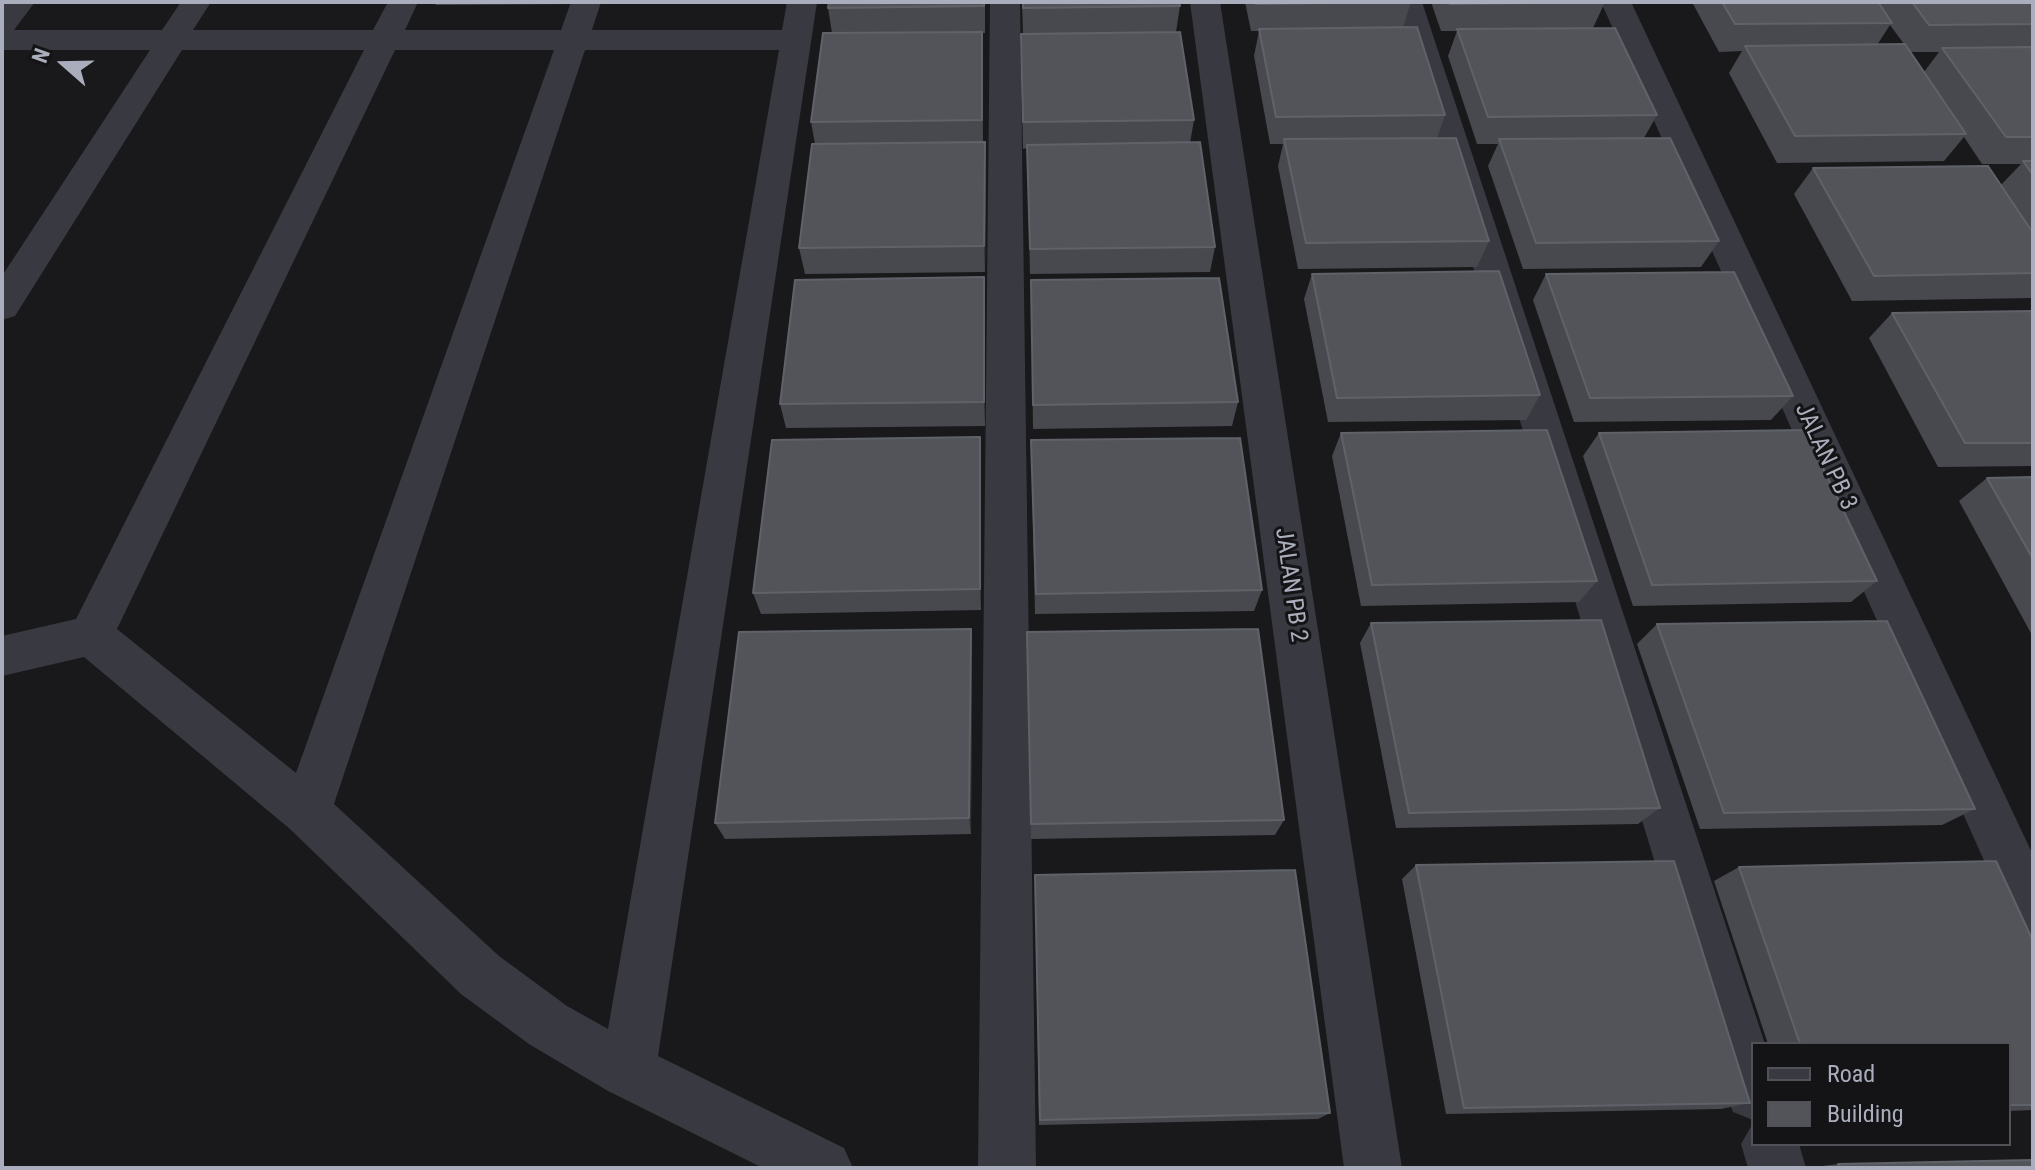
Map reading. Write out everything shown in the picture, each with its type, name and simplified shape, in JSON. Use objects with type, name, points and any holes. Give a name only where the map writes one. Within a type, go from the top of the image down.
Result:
[{"type":"street","points":[[2,25],[20,2]]},
{"type":"street","points":[[2,306],[196,2]]},
{"type":"street","points":[[91,635],[403,2]]},
{"type":"street","points":[[307,812],[586,2]]},
{"type":"street","points":[[1005,2],[1007,1168]]},
{"type":"street","name":"JALAN PB 2","points":[[1205,2],[1373,1168]]},
{"type":"street","points":[[1407,2],[1751,1086]]},
{"type":"street","name":"JALAN PB 3","points":[[1616,2],[2033,912]]},
{"type":"street","points":[[2,40],[573,40],[799,21],[628,1071]]},
{"type":"street","points":[[2,656],[91,635]]},
{"type":"street","points":[[91,635],[307,812],[480,975],[548,1025],[628,1071],[824,1168]]},
{"type":"street","points":[[1771,1146],[1777,1168]]},
{"type":"building","points":[[829,2],[984,2],[984,6],[828,8]]},
{"type":"building","points":[[1023,2],[1179,2],[1180,6],[1023,8]]},
{"type":"building","points":[[1256,2],[1390,2],[1256,4]]},
{"type":"building","points":[[1450,2],[1605,2],[1450,4]]},
{"type":"building","points":[[1722,2],[1878,2],[1892,23],[1735,24]]},
{"type":"building","points":[[1912,2],[2033,2],[2033,24],[1929,25]]},
{"type":"building","points":[[1417,27],[1445,115],[1276,117],[1259,29]]},
{"type":"building","points":[[1615,28],[1657,115],[1488,117],[1457,29]]},
{"type":"building","points":[[982,32],[982,120],[811,122],[823,33]]},
{"type":"building","points":[[1180,32],[1194,120],[1023,122],[1021,34]]},
{"type":"building","points":[[1905,44],[1966,134],[1795,136],[1745,46]]},
{"type":"building","points":[[2033,47],[2033,137],[2006,137],[1942,48]]},
{"type":"building","points":[[1456,138],[1489,241],[1306,243],[1284,139]]},
{"type":"building","points":[[1670,138],[1719,241],[1536,243],[1499,139]]},
{"type":"building","points":[[985,142],[984,246],[799,248],[812,144]]},
{"type":"building","points":[[1200,142],[1215,247],[1030,249],[1027,145]]},
{"type":"building","points":[[2023,161],[2033,161],[2033,175]]},
{"type":"building","points":[[1988,166],[2033,233],[2033,273],[1874,276],[1813,168]]},
{"type":"building","points":[[1499,271],[1540,395],[1337,398],[1312,274]]},
{"type":"building","points":[[1734,272],[1793,396],[1590,398],[1546,274]]},
{"type":"building","points":[[984,277],[984,402],[780,404],[795,280]]},
{"type":"building","points":[[1219,278],[1238,402],[1033,405],[1031,280]]},
{"type":"building","points":[[2033,311],[2033,443],[1965,443],[1892,313]]},
{"type":"building","points":[[1547,430],[1597,581],[1372,585],[1341,433]]},
{"type":"building","points":[[1805,430],[1877,581],[1652,585],[1599,433]]},
{"type":"building","points":[[980,437],[980,589],[753,593],[772,440]]},
{"type":"building","points":[[1240,438],[1262,590],[1036,594],[1031,440]]},
{"type":"building","points":[[2033,477],[2033,559],[1987,478]]},
{"type":"building","points":[[1601,620],[1660,808],[1409,813],[1371,623]]},
{"type":"building","points":[[1887,621],[1975,809],[1724,813],[1657,624]]},
{"type":"building","points":[[971,629],[969,818],[715,823],[739,632]]},
{"type":"building","points":[[1258,629],[1284,820],[1031,824],[1027,632]]},
{"type":"building","points":[[1674,861],[1750,1103],[1464,1108],[1416,865]]},
{"type":"building","points":[[1996,861],[2033,941],[2033,1105],[2011,1105],[2011,1042],[1799,1042],[1739,867]]},
{"type":"building","points":[[1295,870],[1330,1113],[1040,1120],[1035,875]]},
{"type":"building","points":[[2033,1160],[2033,1168],[1839,1168],[1838,1164]]}]
